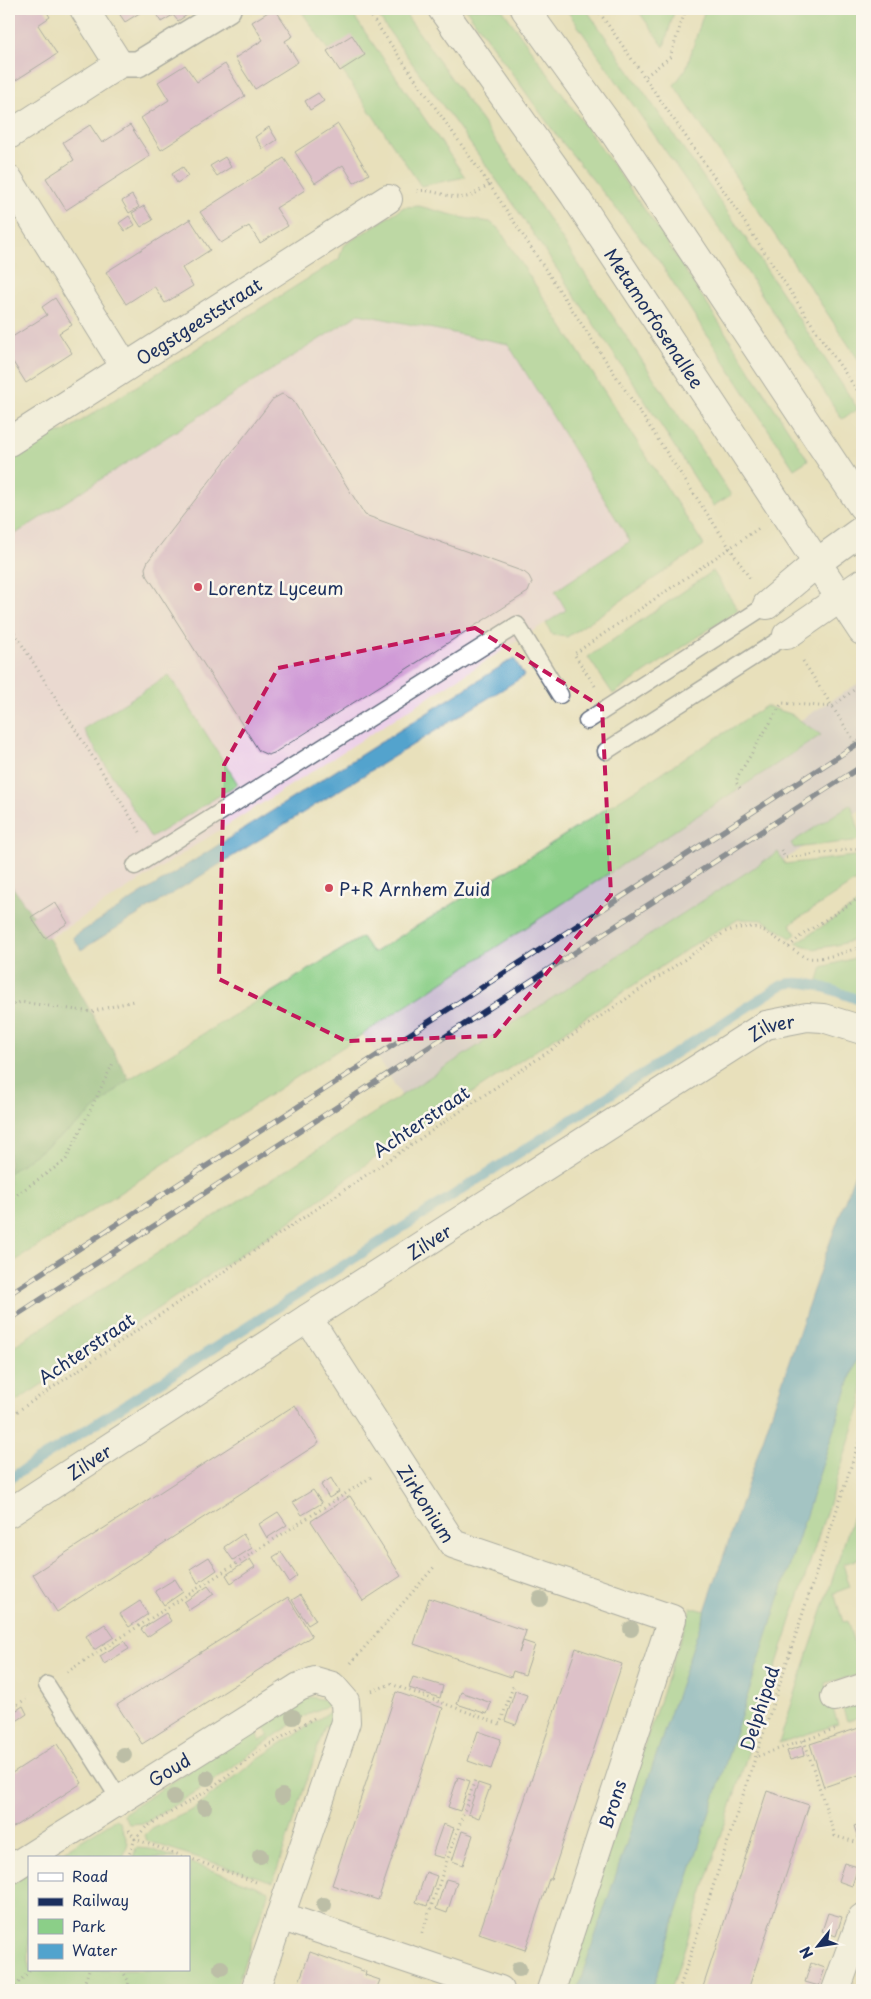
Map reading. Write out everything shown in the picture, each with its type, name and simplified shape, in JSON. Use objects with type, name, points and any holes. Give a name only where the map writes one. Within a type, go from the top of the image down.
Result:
[{"type":"street","points":[[84,9],[119,64]]},
{"type":"street","points":[[9,135],[119,64],[138,64],[228,9]]},
{"type":"street","name":"Metamorfosenallee","points":[[442,9],[574,195],[818,562],[852,590],[862,631]]},
{"type":"street","points":[[525,9],[620,142],[862,506]]},
{"type":"street","points":[[9,180],[125,366]]},
{"type":"street","name":"Oegstgeeststraat","points":[[9,442],[388,199]]},
{"type":"street","points":[[767,604],[818,562],[862,530]]},
{"type":"street","points":[[787,635],[852,590]]},
{"type":"street","name":"Zilver","points":[[9,1513],[308,1318],[766,1025],[807,1016],[823,1018],[862,1030]]},
{"type":"street","name":"Zirkonium","points":[[308,1318],[453,1544],[672,1619]]},
{"type":"street","name":"Brons","points":[[551,1990],[672,1619]]},
{"type":"street","name":"Goud","points":[[31,1856],[299,1687],[315,1681],[339,1693]]},
{"type":"street","points":[[835,1697],[862,1688]]},
{"type":"street","points":[[255,1990],[346,1722],[339,1693]]},
{"type":"street","name":"Goud","points":[[9,1870],[28,1858]]},
{"type":"street","points":[[284,1905],[412,1960],[500,1990]]},
{"type":"street","points":[[847,1982],[862,1918]]},
{"type":"lane","points":[[587,721],[767,604]]},
{"type":"lane","points":[[135,866],[517,625],[560,695]]},
{"type":"lane","points":[[606,751],[787,635]]},
{"type":"lane","points":[[47,1685],[116,1802]]},
{"type":"path","points":[[366,9],[489,184],[706,512]]},
{"type":"path","points":[[597,9],[646,76],[862,397]]},
{"type":"path","points":[[646,76],[670,58],[686,9]]},
{"type":"path","points":[[388,199],[426,190],[459,198],[471,196],[489,184]]},
{"type":"path","points":[[609,707],[574,654],[784,512]]},
{"type":"path","points":[[9,624],[154,854]]},
{"type":"path","points":[[740,788],[736,782],[738,776],[782,703],[832,708],[855,690]]},
{"type":"path","points":[[781,850],[785,858],[862,848]]},
{"type":"path","points":[[789,947],[802,935],[862,896]]},
{"type":"path","name":"Achterstraat","points":[[9,1417],[725,932],[739,927],[755,926],[767,931],[806,958],[820,959],[862,947]]},
{"type":"path","points":[[9,1006],[21,1002],[91,1012],[132,1001]]},
{"type":"path","points":[[9,1200],[66,1160],[114,1061]]},
{"type":"path","name":"Delphipad","points":[[679,1990],[862,1433]]},
{"type":"path","points":[[9,1710],[399,1460]]},
{"type":"path","points":[[129,1856],[135,1839],[146,1827],[207,1791],[260,1751],[333,1706],[339,1693],[453,1544]]},
{"type":"path","points":[[339,1693],[391,1684],[500,1724],[514,1684]]},
{"type":"path","points":[[757,1756],[844,1727]]},
{"type":"path","points":[[804,1740],[835,1836],[862,1844]]},
{"type":"path","points":[[412,1960],[476,1777]]},
{"type":"path","points":[[116,1802],[135,1839],[182,1856]]},
{"type":"path","points":[[190,1859],[284,1905]]},
{"type":"path","points":[[12,1990],[28,1972]]},
{"type":"path","points":[[82,1990],[88,1972]]},
{"type":"path","points":[[123,1972],[129,1982],[127,1990]]},
{"type":"highlighted area","points":[[475,628],[602,707],[611,895],[495,1036],[346,1041],[219,979],[224,765],[278,668]]},
{"type":"shaded area","points":[[358,314],[508,344],[630,542],[555,591],[566,610],[42,943],[9,893],[9,537]]},
{"type":"shaded area","points":[[862,681],[862,809],[532,1024],[403,1098],[357,1025],[719,772]]},
{"type":"green space","points":[[300,9],[349,9],[465,177],[421,186]]},
{"type":"green space","points":[[373,9],[402,9],[513,165],[731,495],[713,506],[508,196]]},
{"type":"green space","points":[[466,9],[502,9],[657,227],[808,460],[794,469],[659,261],[557,136]]},
{"type":"green space","points":[[566,9],[586,9],[745,237],[858,409],[842,419],[713,219]]},
{"type":"green space","points":[[637,9],[675,9],[664,47]]},
{"type":"green space","points":[[705,9],[862,9],[862,365],[674,85],[686,69]]},
{"type":"green space","points":[[419,206],[464,218],[490,222],[499,229],[704,545],[567,637],[552,635],[546,623],[566,610],[555,591],[630,541],[508,344],[359,314],[9,538],[9,457],[46,433],[62,433],[339,259],[343,246],[404,207]]},
{"type":"green space","points":[[713,571],[738,610],[613,694],[588,657]]},
{"type":"green space","points":[[169,675],[238,784],[151,838],[83,729]]},
{"type":"green space","points":[[766,706],[791,714],[821,735],[9,1265],[9,1173],[78,1124],[129,1079],[362,937],[373,953],[557,840]]},
{"type":"green space","points":[[851,804],[862,840],[794,848],[791,843]]},
{"type":"green space","points":[[778,852],[785,864],[862,855],[862,877],[790,924],[796,934],[791,938],[763,920],[739,919],[704,938],[372,1160],[291,1221],[9,1406],[9,1349]]},
{"type":"green space","points":[[9,882],[51,942],[129,1079],[78,1124],[9,1173]]},
{"type":"green space","points":[[862,901],[862,938],[814,949],[796,943]]},
{"type":"green space","points":[[862,956],[862,997],[817,983],[822,967]]},
{"type":"green space","points":[[862,1342],[862,1402],[671,1990],[652,1990]]},
{"type":"green space","points":[[862,1488],[862,1558],[843,1564],[850,1587],[834,1593],[843,1622],[847,1621],[862,1668],[862,1674],[825,1683],[838,1724],[779,1743]]},
{"type":"green space","points":[[691,1607],[705,1611],[577,1990],[562,1990]]},
{"type":"green space","points":[[311,1697],[325,1700],[331,1705],[312,1712],[279,1733],[209,1784],[145,1823],[129,1824],[123,1814],[254,1729],[260,1741],[269,1736],[262,1724],[292,1703]]},
{"type":"green space","points":[[862,1703],[862,1716],[847,1721],[843,1709]]},
{"type":"green space","points":[[334,1709],[334,1729],[325,1726],[273,1882],[147,1841],[145,1835],[150,1830],[194,1809],[259,1758]]},
{"type":"green space","points":[[116,1819],[120,1823],[128,1843],[124,1856],[56,1856]]},
{"type":"green space","points":[[136,1848],[150,1849],[170,1856],[134,1856]]},
{"type":"green space","points":[[190,1862],[269,1891],[235,1990],[9,1990],[9,1886],[28,1874],[28,1972],[190,1972]]},
{"type":"water","points":[[514,658],[524,676],[81,950],[73,937]]},
{"type":"water","points":[[862,1154],[862,1342],[652,1990],[577,1990],[822,1264]]},
{"type":"building","points":[[9,9],[45,9],[50,17],[38,25],[57,54],[13,82],[9,76],[9,32],[11,31],[9,27]]},
{"type":"building","points":[[116,9],[146,9],[125,22]]},
{"type":"building","points":[[153,9],[196,9],[178,21],[173,15],[161,22]]},
{"type":"building","points":[[275,9],[293,36],[285,41],[298,62],[255,89],[235,58],[263,40],[252,22]]},
{"type":"building","points":[[352,35],[365,55],[340,71],[327,51]]},
{"type":"building","points":[[225,64],[245,96],[161,150],[141,118],[169,100],[158,82],[185,65],[197,82]]},
{"type":"building","points":[[318,93],[324,101],[310,110],[305,101]]},
{"type":"building","points":[[338,124],[369,174],[354,183],[343,165],[315,183],[295,152]]},
{"type":"building","points":[[90,125],[102,143],[130,125],[150,156],[66,210],[46,178],[74,160],[63,142]]},
{"type":"building","points":[[269,127],[277,140],[263,149],[255,137]]},
{"type":"building","points":[[225,157],[231,167],[217,176],[210,166]]},
{"type":"building","points":[[284,158],[305,190],[276,208],[288,226],[260,243],[249,226],[221,243],[200,212]]},
{"type":"building","points":[[183,167],[188,176],[177,183],[172,174]]},
{"type":"building","points":[[132,195],[139,207],[129,213],[122,201]]},
{"type":"building","points":[[144,206],[153,220],[141,227],[132,213]]},
{"type":"building","points":[[129,216],[135,225],[125,231],[119,223]]},
{"type":"building","points":[[190,219],[210,250],[182,268],[193,286],[165,303],[154,286],[126,304],[106,272]]},
{"type":"building","points":[[55,298],[72,325],[59,333],[72,353],[26,383],[13,362],[9,364],[9,339],[47,315],[42,307]]},
{"type":"building","points":[[282,394],[292,399],[365,515],[524,572],[532,582],[528,592],[268,755],[259,751],[146,574],[145,568],[148,561],[273,399]]},
{"type":"building","points":[[55,902],[68,923],[45,938],[31,917]]},
{"type":"building","points":[[295,1405],[319,1443],[57,1612],[33,1574]]},
{"type":"building","points":[[331,1478],[339,1492],[329,1498],[321,1485]]},
{"type":"building","points":[[313,1490],[322,1503],[302,1515],[293,1502]]},
{"type":"building","points":[[350,1496],[401,1576],[363,1601],[311,1521]]},
{"type":"building","points":[[278,1512],[287,1525],[267,1538],[259,1524]]},
{"type":"building","points":[[243,1534],[252,1548],[233,1560],[224,1547]]},
{"type":"building","points":[[281,1552],[297,1576],[289,1582],[273,1557]]},
{"type":"building","points":[[209,1557],[217,1570],[198,1583],[190,1569]]},
{"type":"building","points":[[250,1559],[255,1567],[231,1583],[226,1575]]},
{"type":"building","points":[[175,1579],[183,1592],[164,1605],[155,1591]]},
{"type":"building","points":[[208,1586],[214,1594],[189,1610],[184,1602]]},
{"type":"building","points":[[300,1595],[316,1620],[308,1625],[292,1600]]},
{"type":"building","points":[[288,1597],[312,1636],[142,1744],[117,1705]]},
{"type":"building","points":[[429,1598],[526,1631],[519,1653],[523,1641],[535,1645],[525,1675],[513,1671],[511,1677],[414,1644]]},
{"type":"building","points":[[140,1601],[148,1614],[129,1627],[120,1614]]},
{"type":"building","points":[[166,1613],[171,1621],[147,1637],[141,1629]]},
{"type":"building","points":[[105,1624],[114,1637],[94,1650],[86,1636]]},
{"type":"building","points":[[124,1641],[129,1649],[104,1664],[100,1656]]},
{"type":"building","points":[[576,1648],[622,1664],[551,1879],[549,1879],[525,1950],[479,1934]]},
{"type":"building","points":[[413,1677],[443,1686],[440,1698],[409,1688]]},
{"type":"building","points":[[515,1691],[527,1695],[516,1725],[505,1721]]},
{"type":"building","points":[[396,1692],[443,1708],[378,1900],[332,1885]]},
{"type":"building","points":[[461,1692],[491,1703],[487,1714],[457,1704]]},
{"type":"building","points":[[23,1706],[27,1714],[9,1726],[9,1715]]},
{"type":"building","points":[[862,1727],[862,1774],[824,1787],[810,1744]]},
{"type":"building","points":[[478,1731],[501,1739],[491,1769],[468,1761]]},
{"type":"building","points":[[57,1744],[82,1783],[9,1830],[9,1775]]},
{"type":"building","points":[[802,1746],[804,1756],[790,1760],[787,1751]]},
{"type":"building","points":[[458,1777],[470,1781],[460,1811],[448,1807]]},
{"type":"building","points":[[478,1783],[490,1787],[479,1818],[468,1814]]},
{"type":"building","points":[[767,1791],[809,1805],[748,1990],[702,1990]]},
{"type":"building","points":[[862,1823],[862,1840],[859,1841],[854,1826]]},
{"type":"building","points":[[443,1824],[454,1828],[444,1858],[432,1855]]},
{"type":"building","points":[[462,1831],[473,1835],[463,1865],[452,1861]]},
{"type":"building","points":[[844,1863],[858,1867],[852,1886],[838,1881]]},
{"type":"building","points":[[426,1872],[437,1876],[427,1906],[416,1902]]},
{"type":"building","points":[[446,1879],[457,1882],[447,1913],[436,1909]]},
{"type":"building","points":[[828,1913],[842,1917],[836,1936],[822,1931]]},
{"type":"building","points":[[310,1952],[366,1972],[365,1975],[380,1980],[376,1990],[296,1990]]},
{"type":"building","points":[[811,1963],[825,1968],[819,1986],[805,1982]]},
{"type":"waterway","points":[[9,1479],[782,985],[792,983],[812,984],[862,1001]]},
{"type":"railway","points":[[9,1294],[862,741]]},
{"type":"railway","points":[[9,1320],[862,766]]},
{"type":"place","name":"Lorentz Lyceum","points":[[198,587]]},
{"type":"place","name":"P+R Arnhem Zuid","points":[[329,888]]}]
